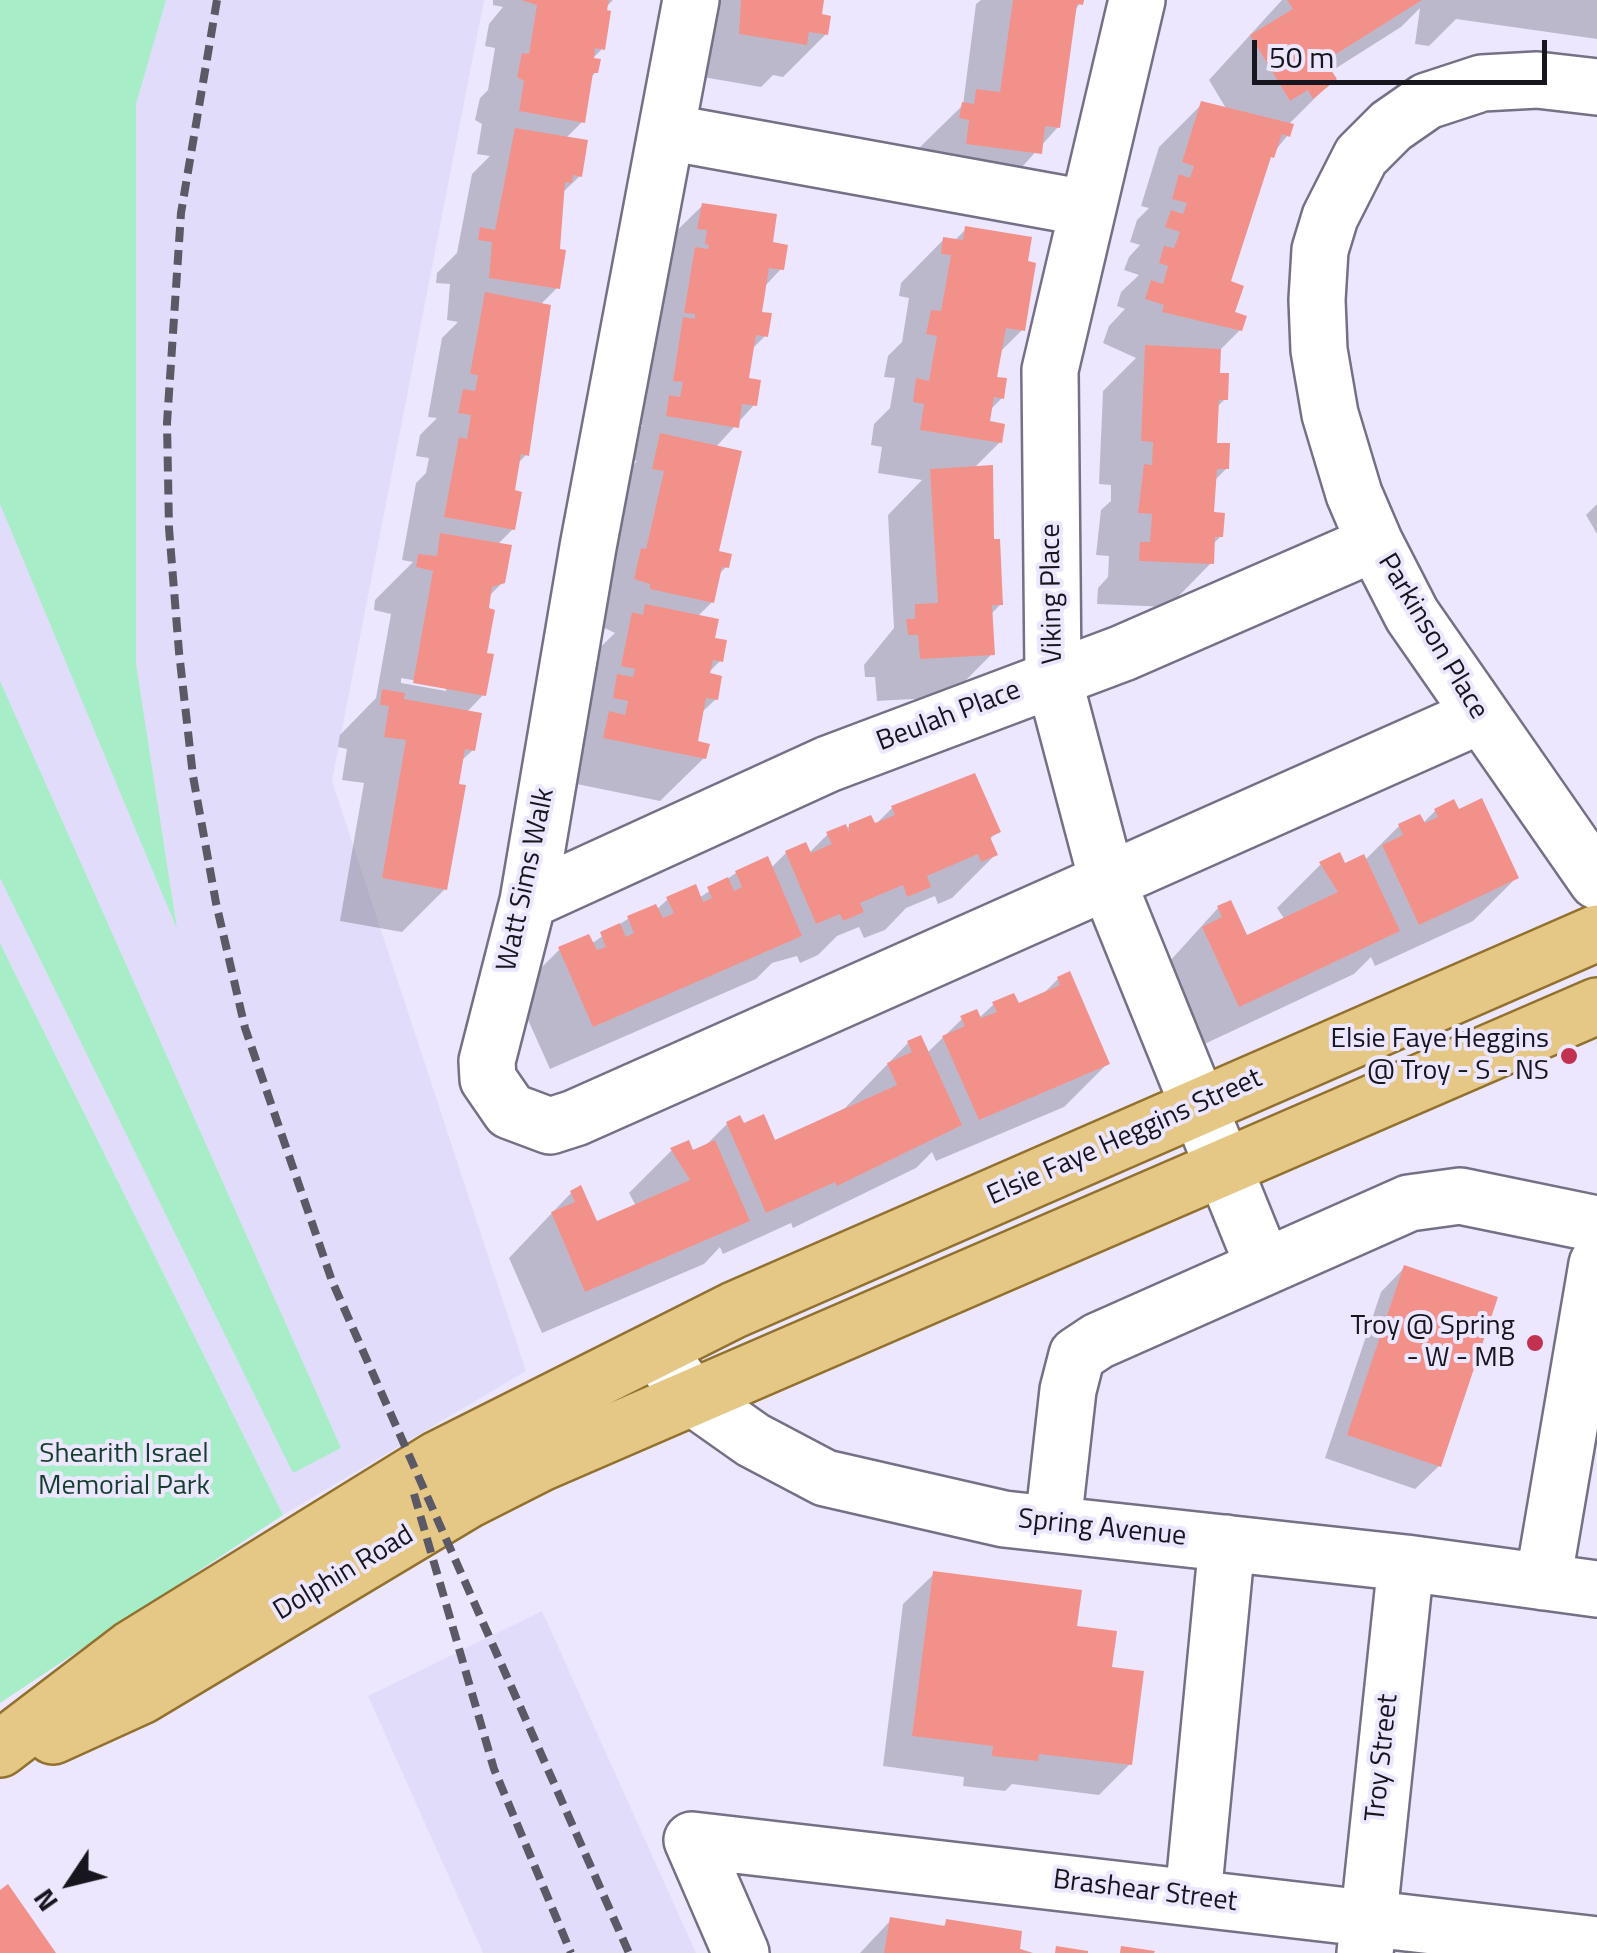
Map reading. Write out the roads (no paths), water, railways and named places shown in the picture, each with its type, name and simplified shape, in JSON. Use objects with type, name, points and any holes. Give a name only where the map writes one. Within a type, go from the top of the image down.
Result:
[{"type":"main road","name":"Elsie Faye Heggins Street","points":[[656,1350],[734,1310],[1597,933]]},
{"type":"main road","points":[[692,1397],[1597,1006]]},
{"type":"main road","name":"Dolphin Road","points":[[0,1749],[131,1650],[438,1459],[656,1350]]},
{"type":"main road","name":"Dolphin Road","points":[[0,1760],[142,1696],[468,1500],[692,1397]]},
{"type":"street","name":"Watt Sims Walk","points":[[691,0],[588,546],[528,901],[498,1011],[488,1079],[510,1111],[550,1126],[1479,716]]},
{"type":"street","name":"Viking Place","points":[[1142,3],[1086,208],[1050,370],[1053,676],[1107,880],[1264,1267]]},
{"type":"street","name":"Parkinson Place","points":[[1597,88],[1537,80],[1454,90],[1427,101],[1391,126],[1361,156],[1344,186],[1320,250],[1319,350],[1335,430],[1354,494],[1412,616],[1597,881]]},
{"type":"street","points":[[668,132],[1086,208]]},
{"type":"street","name":"Beulah Place","points":[[528,901],[828,764],[1174,632],[1375,543]]},
{"type":"street","points":[[1053,1524],[1068,1390],[1077,1355],[1098,1341],[1410,1203],[1460,1196],[1597,1224]]},
{"type":"street","points":[[1543,1582],[1588,1374],[1597,1264]]},
{"type":"street","name":"Spring Avenue","points":[[656,1350],[692,1397],[753,1440],[825,1478],[1004,1519],[1406,1563],[1597,1589]]},
{"type":"street","points":[[1193,1897],[1227,1543]]},
{"type":"street","name":"Troy Street","points":[[1366,1936],[1406,1563]]},
{"type":"street","name":"Brashear Street","points":[[741,1953],[692,1840],[1193,1897],[1366,1936],[1597,1945]]},
{"type":"railway","points":[[217,0],[181,213],[167,423],[169,528],[179,652],[193,776],[216,903],[245,1028],[332,1281],[629,1953]]},
{"type":"railway","points":[[414,1494],[494,1769],[571,1953]]},
{"type":"place","name":"Elsie Faye Heggins @ Troy - S - NS","points":[[1569,1056]]},
{"type":"place","name":"Troy @ Spring - W - MB","points":[[1535,1343]]},
{"type":"park label","name":"Shearith Israel Memorial Park","points":[[124,1471]]}]
